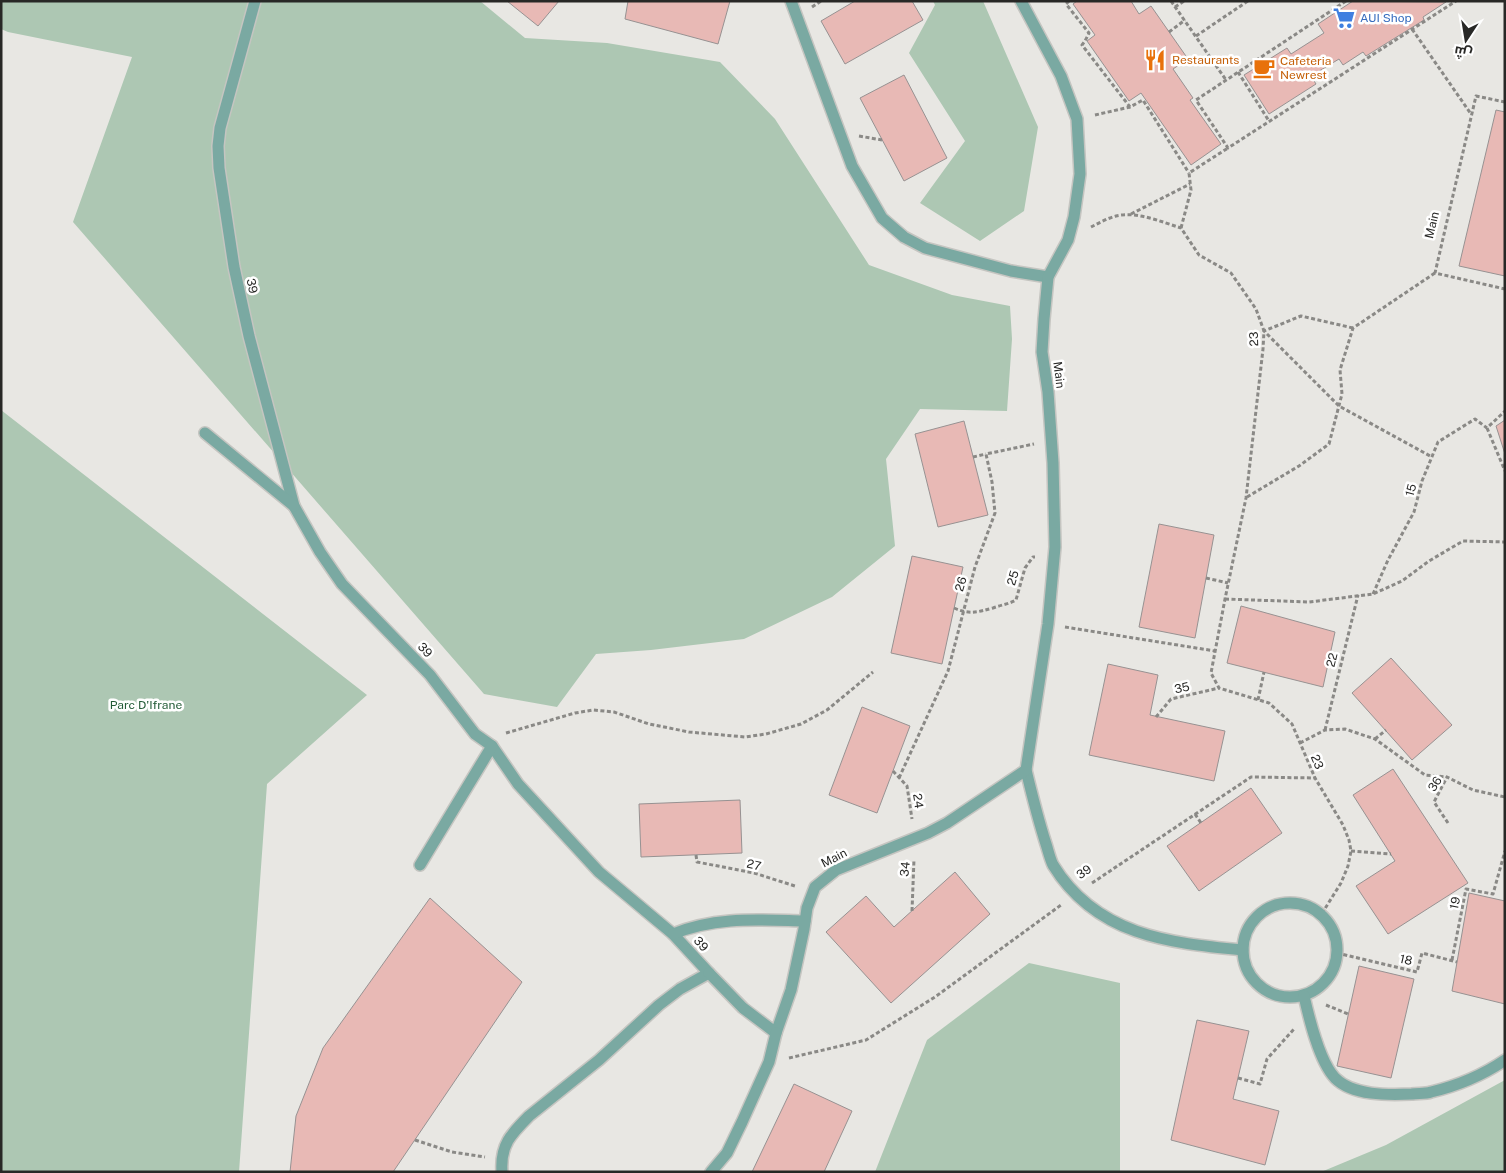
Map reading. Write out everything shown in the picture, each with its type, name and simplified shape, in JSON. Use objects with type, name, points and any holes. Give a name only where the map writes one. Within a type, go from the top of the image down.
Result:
[{"type":"lane","name":"39","points":[[255,1],[220,128],[218,146],[219,168],[234,267],[249,336],[294,506],[320,552],[342,584],[387,628],[430,675],[475,734],[492,746],[518,784],[599,872],[673,934],[709,973]]},
{"type":"lane","points":[[791,1],[852,166],[882,218],[904,237],[925,248],[1011,271],[1048,277]]},
{"type":"lane","name":"Main","points":[[1021,1],[1061,76],[1077,119],[1080,174],[1074,217],[1068,240],[1048,277],[1042,352],[1048,392],[1053,463],[1054,558],[1048,624],[1026,770],[1040,827],[1052,864],[1075,894],[1088,907],[1110,920],[1131,929],[1168,940],[1243,950]]},
{"type":"lane","points":[[205,433],[294,506]]},
{"type":"lane","points":[[420,864],[492,746]]},
{"type":"lane","name":"Main","points":[[812,891],[824,878],[836,870],[947,824],[1026,770]]},
{"type":"lane","points":[[711,1172],[727,1153],[769,1062],[776,1033],[791,990],[812,891]]},
{"type":"lane","points":[[1284,904],[1297,904],[1310,908],[1321,915],[1331,928],[1337,944],[1336,960],[1330,976],[1319,988],[1304,996],[1286,997],[1269,993],[1255,982],[1246,967],[1243,950],[1245,937],[1259,915],[1270,908],[1284,904]]},
{"type":"lane","points":[[673,934],[706,923],[732,920],[805,921]]},
{"type":"lane","points":[[502,1172],[501,1159],[505,1145],[529,1116],[599,1060],[659,1005],[680,989],[709,973],[743,1008],[776,1033]]},
{"type":"lane","points":[[1304,996],[1311,1028],[1325,1062],[1334,1078],[1347,1086],[1377,1094],[1430,1093],[1477,1076],[1505,1060]]},
{"type":"path","points":[[1070,1],[1066,4],[1089,33],[1086,42],[1082,45],[1130,107]]},
{"type":"path","points":[[1172,1],[1226,80]]},
{"type":"path","points":[[1175,7],[1184,1]]},
{"type":"path","points":[[1196,36],[1248,1]]},
{"type":"path","points":[[1228,148],[1196,100],[1346,1]]},
{"type":"path","points":[[1189,173],[1456,1]]},
{"type":"path","points":[[1169,32],[1184,20]]},
{"type":"path","points":[[1412,29],[1471,114]]},
{"type":"path","points":[[1238,72],[1269,121]]},
{"type":"path","name":"Main","points":[[1436,273],[1476,96],[1505,102]]},
{"type":"path","points":[[1068,240],[1093,226],[1117,216],[1137,216],[1181,228],[1191,190],[1189,173],[1143,100],[1130,107],[1077,119]]},
{"type":"path","points":[[1129,215],[1190,184]]},
{"type":"path","name":"23","points":[[1181,228],[1199,255],[1231,273],[1256,309],[1264,331],[1246,498],[1212,673],[1219,688],[1269,703],[1292,724],[1315,778],[1343,825],[1351,851]]},
{"type":"path","points":[[1246,498],[1298,466],[1329,444],[1342,394],[1340,370],[1353,328],[1436,273],[1505,289]]},
{"type":"path","points":[[1353,328],[1302,316],[1264,331],[1339,406],[1432,457]]},
{"type":"path","points":[[1505,411],[1487,428],[1505,471]]},
{"type":"path","name":"15","points":[[1373,594],[1388,560],[1414,512],[1422,481],[1438,442],[1476,419],[1487,428]]},
{"type":"path","points":[[973,457],[1051,440]]},
{"type":"path","name":"26","points":[[899,778],[948,671],[975,567],[995,513],[992,482],[986,454]]},
{"type":"path","points":[[1225,599],[1309,602],[1373,594],[1402,581],[1463,541],[1505,542]]},
{"type":"path","name":"25","points":[[962,612],[976,613],[1016,600],[1025,568],[1033,557],[1054,558]]},
{"type":"path","points":[[1206,578],[1228,583]]},
{"type":"path","name":"22","points":[[1325,730],[1358,595]]},
{"type":"path","points":[[954,608],[962,612]]},
{"type":"path","points":[[1048,624],[1215,651]]},
{"type":"path","points":[[492,746],[502,734],[575,713],[593,710],[614,712],[649,724],[689,732],[745,737],[766,734],[801,724],[827,710],[873,672]]},
{"type":"path","points":[[1258,700],[1264,672]]},
{"type":"path","name":"35","points":[[1156,717],[1171,699],[1219,688]]},
{"type":"path","points":[[1300,743],[1325,730],[1345,729],[1375,739],[1425,775],[1447,777]]},
{"type":"path","points":[[1375,739],[1386,730]]},
{"type":"path","name":"24","points":[[893,771],[907,786],[912,821],[928,833]]},
{"type":"path","name":"39","points":[[769,1062],[866,1040],[935,997],[1075,894],[1251,777],[1315,778]]},
{"type":"path","name":"36","points":[[1448,823],[1434,802],[1447,777],[1473,790],[1505,797]]},
{"type":"path","points":[[1195,814],[1201,823]]},
{"type":"path","name":"34","points":[[912,911],[913,862],[928,833]]},
{"type":"path","points":[[1321,915],[1341,884],[1351,851],[1391,854]]},
{"type":"path","name":"19","points":[[1452,960],[1466,889],[1493,894],[1505,851]]},
{"type":"path","name":"27","points":[[696,855],[697,862],[754,873],[812,891]]},
{"type":"path","name":"18","points":[[1336,953],[1417,972],[1422,953],[1457,962]]},
{"type":"path","points":[[1238,1078],[1260,1084],[1267,1059],[1294,1029],[1304,996]]},
{"type":"path","points":[[414,1140],[452,1152],[501,1159]]},
{"type":"green space","points":[[1,1],[480,1],[525,38],[607,43],[720,62],[775,119],[869,265],[952,295],[1010,306],[1012,339],[1007,411],[920,409],[886,459],[895,546],[832,597],[744,639],[651,650],[596,654],[557,707],[484,694],[73,222],[132,57],[8,32],[1,29]]},
{"type":"green space","points":[[933,1],[983,1],[1038,127],[1024,211],[980,241],[920,203],[965,141],[909,53],[935,5]]},
{"type":"green space","name":"Parc D'Ifrane","points":[[1,410],[367,695],[267,784],[239,1172],[1,1172]]},
{"type":"green space","points":[[1029,963],[1120,983],[1120,1172],[875,1172],[927,1040]]},
{"type":"green space","points":[[1505,1080],[1505,1172],[1321,1172],[1386,1145]]},
{"type":"building","points":[[507,1],[559,1],[538,26]]},
{"type":"building","points":[[628,1],[730,1],[718,44],[625,19]]},
{"type":"building","points":[[855,1],[912,1],[923,20],[845,64],[821,21]]},
{"type":"building","points":[[1077,1],[1131,1],[1139,14],[1151,6],[1188,59],[1173,69],[1193,98],[1190,100],[1221,144],[1191,165],[1141,93],[1129,101],[1087,41],[1095,35],[1073,4]]},
{"type":"building","points":[[1353,1],[1446,2],[1423,17],[1424,20],[1366,56],[1363,52],[1343,65],[1339,59],[1311,76],[1316,84],[1269,114],[1244,75],[1287,48],[1291,54],[1324,33],[1318,24]]},
{"type":"building","points":[[904,75],[947,158],[904,181],[860,98]]},
{"type":"building","points":[[1496,110],[1505,112],[1505,276],[1459,266]]},
{"type":"building","points":[[1505,420],[1505,454],[1496,426]]},
{"type":"building","points":[[964,421],[988,515],[938,527],[915,434]]},
{"type":"building","points":[[1159,524],[1214,535],[1195,638],[1139,627]]},
{"type":"building","points":[[912,556],[963,567],[942,664],[891,653]]},
{"type":"building","points":[[1241,606],[1335,632],[1323,687],[1227,663]]},
{"type":"building","points":[[1391,658],[1452,725],[1412,760],[1352,693]]},
{"type":"building","points":[[1108,664],[1158,675],[1150,715],[1225,731],[1214,781],[1089,755]]},
{"type":"building","points":[[862,707],[910,726],[877,813],[829,795]]},
{"type":"building","points":[[1393,769],[1468,883],[1388,934],[1356,886],[1395,861],[1353,795]]},
{"type":"building","points":[[1251,788],[1282,833],[1199,891],[1167,846]]},
{"type":"building","points":[[740,800],[742,853],[641,857],[639,804]]},
{"type":"building","points":[[955,872],[990,914],[891,1003],[826,932],[866,896],[894,927]]},
{"type":"building","points":[[1469,893],[1505,901],[1505,1004],[1452,991]]},
{"type":"building","points":[[430,898],[522,982],[393,1172],[290,1172],[296,1116],[323,1048]]},
{"type":"building","points":[[1359,966],[1414,979],[1391,1078],[1337,1066]]},
{"type":"building","points":[[1197,1020],[1249,1031],[1233,1099],[1279,1111],[1265,1165],[1171,1140]]},
{"type":"building","points":[[794,1084],[852,1111],[824,1172],[752,1172]]},
{"type":"place","name":"AUI Shop","points":[[1344,18]]},
{"type":"place","name":"Restaurants","points":[[1155,60]]},
{"type":"place","name":"Cafeteria Newrest","points":[[1264,68]]}]
